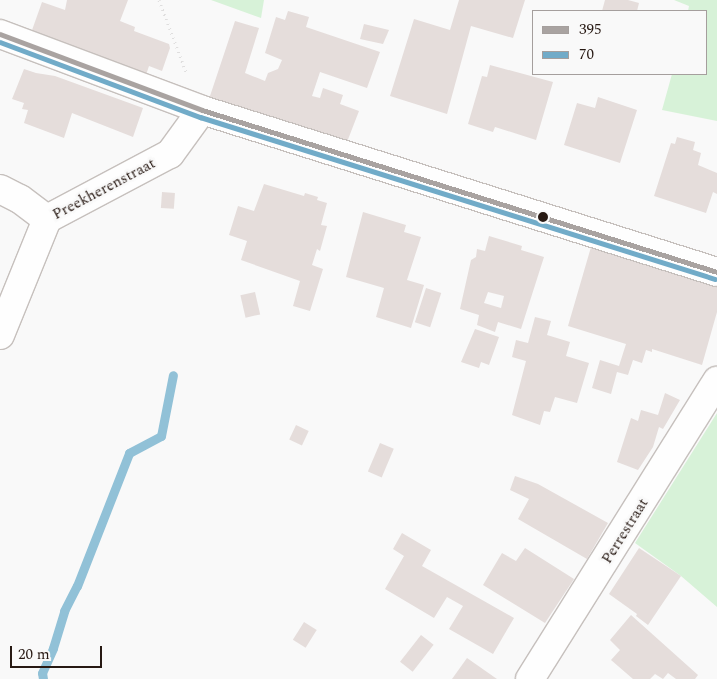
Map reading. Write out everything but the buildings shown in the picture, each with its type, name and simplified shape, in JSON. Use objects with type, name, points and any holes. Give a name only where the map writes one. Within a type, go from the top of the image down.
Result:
[{"type":"street","points":[[0,34],[202,110],[717,272]]},
{"type":"street","name":"Preekherenstraat","points":[[0,335],[47,219],[170,154],[202,110]]},
{"type":"street","points":[[0,189],[20,199],[47,219]]},
{"type":"street","name":"Perrestraat","points":[[530,679],[717,381]]},
{"type":"path","points":[[159,0],[202,110]]},
{"type":"green space","points":[[211,0],[264,0],[261,18]]},
{"type":"green space","points":[[674,0],[717,0],[717,121],[662,110],[672,75],[707,75],[707,10],[688,10],[689,6]]},
{"type":"green space","points":[[717,413],[717,607],[681,576],[635,543]]},
{"type":"waterway","points":[[43,679],[42,673],[53,648],[64,611],[77,586],[129,453],[161,436],[173,375]]},
{"type":"transit line","name":"395","points":[[0,34],[202,110],[717,272]]},
{"type":"transit line","name":"70","points":[[0,42],[200,117],[715,279]]}]
